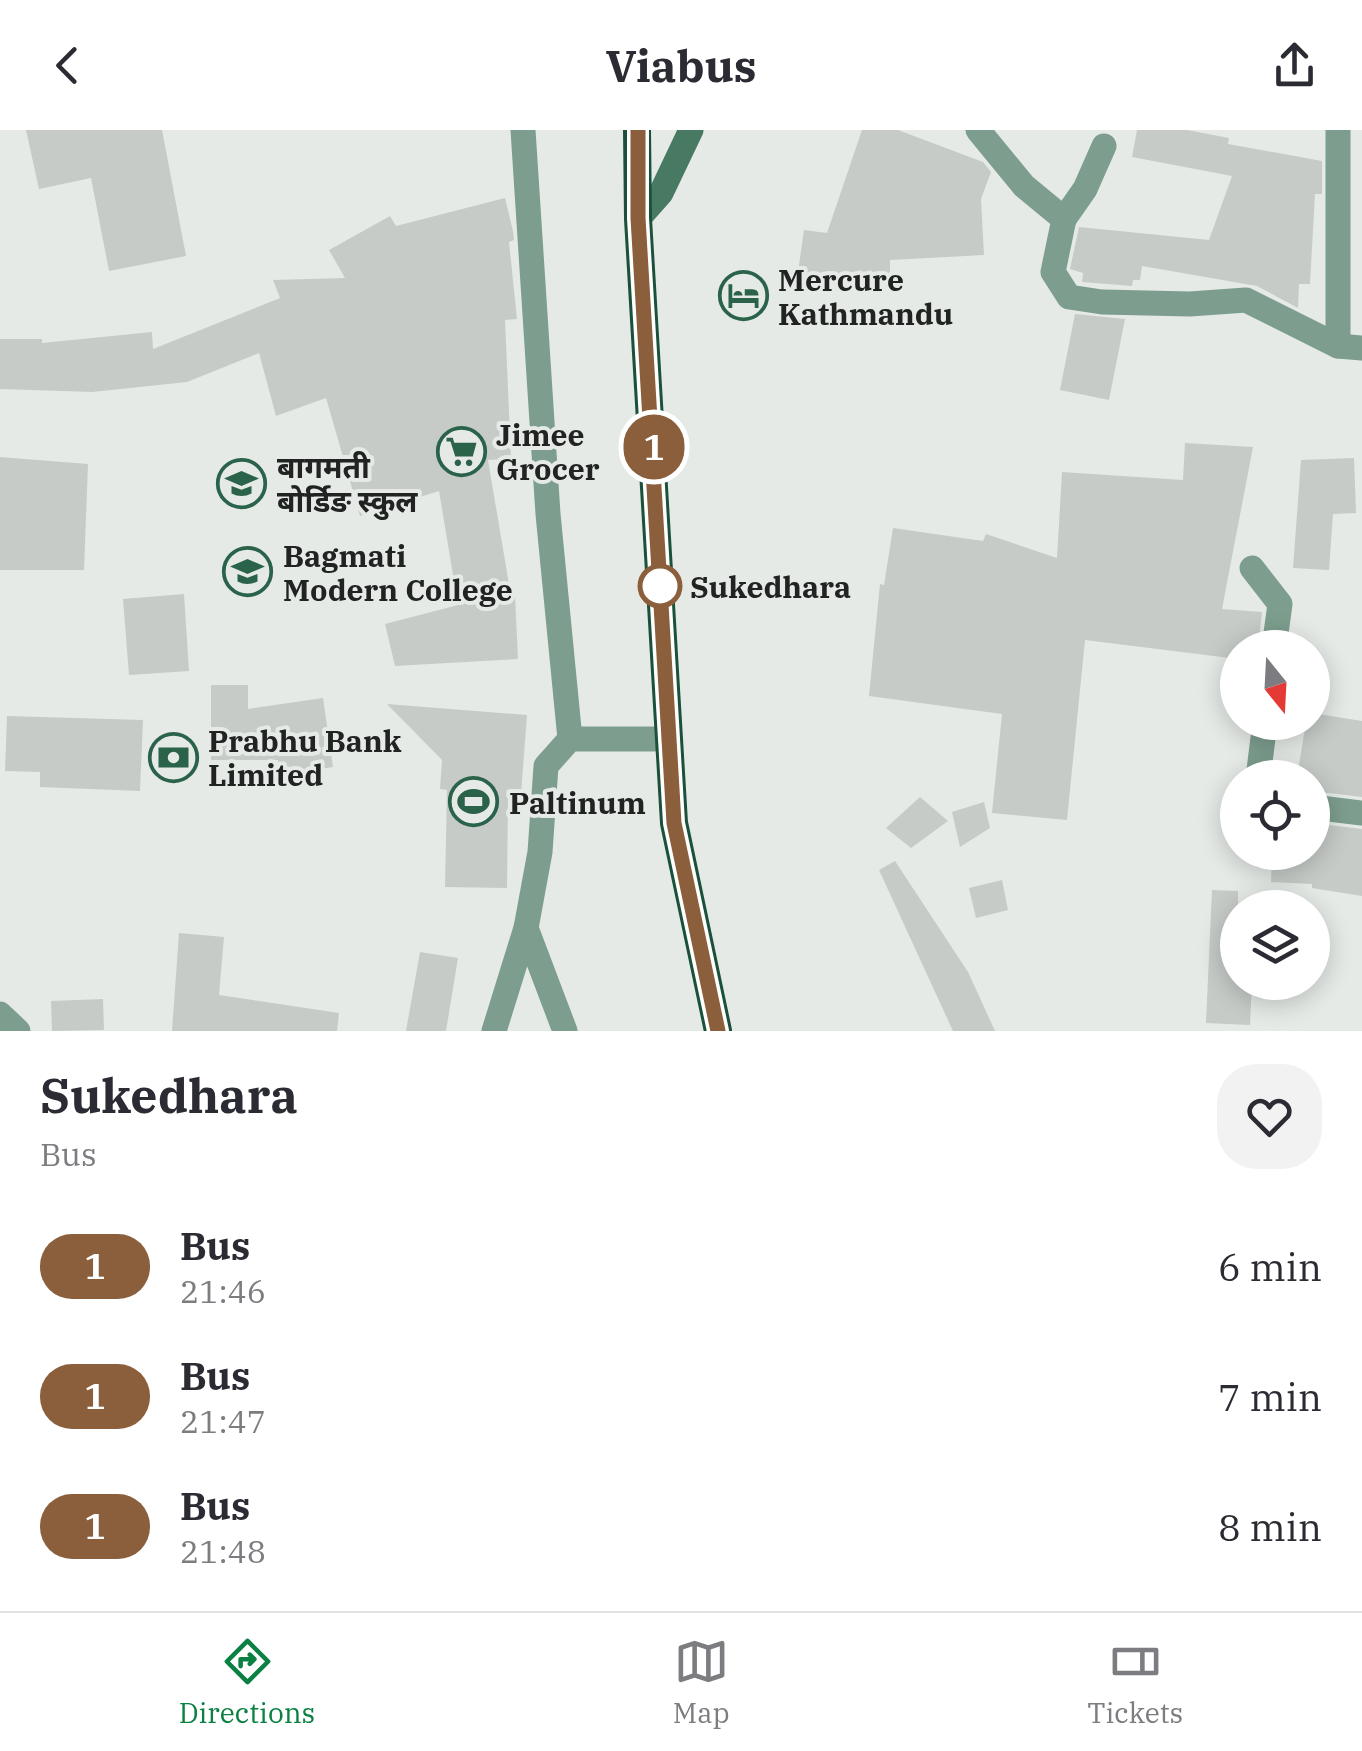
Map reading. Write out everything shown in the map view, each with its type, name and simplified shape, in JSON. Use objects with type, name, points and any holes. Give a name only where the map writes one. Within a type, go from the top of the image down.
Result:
[{"type":"highway","points":[[638,130],[638,218],[656,480],[666,739],[682,872],[718,1031]]},
{"type":"main road","points":[[638,218],[661,193],[691,130]]},
{"type":"street","points":[[494,1031],[526,928],[540,852],[546,766],[570,739],[548,514],[522,130]]},
{"type":"street","points":[[978,130],[1024,186],[1064,219]]},
{"type":"street","points":[[1104,146],[1085,189],[1064,219],[1053,272],[1069,297],[1190,304],[1246,300],[1350,347],[1338,130]]},
{"type":"street","points":[[1252,568],[1280,604],[1276,630]]},
{"type":"street","points":[[570,739],[666,739]]},
{"type":"street","points":[[1330,809],[1362,813]]},
{"type":"street","points":[[526,928],[566,1031]]},
{"type":"street","points":[[0,1014],[18,1031]]},
{"type":"building","points":[[26,130],[162,130],[186,256],[109,271],[91,178],[39,189]]},
{"type":"building","points":[[862,130],[898,130],[983,162],[991,172],[981,199],[984,255],[890,260],[890,282],[798,272],[804,230],[827,233]]},
{"type":"building","points":[[1137,130],[1187,130],[1229,138],[1228,144],[1322,161],[1322,194],[1315,194],[1310,284],[1299,284],[1298,308],[1257,286],[1142,266],[1140,280],[1133,280],[1132,286],[1082,282],[1083,273],[1070,269],[1079,227],[1209,240],[1232,176],[1132,157]]},
{"type":"building","points":[[505,198],[514,240],[509,242],[517,319],[505,320],[511,459],[488,460],[511,596],[515,595],[518,659],[395,666],[385,624],[458,605],[439,491],[360,516],[326,398],[276,416],[259,353],[187,382],[92,392],[0,389],[0,339],[42,339],[42,343],[152,332],[153,349],[280,298],[273,280],[345,278],[329,250],[390,216],[396,226]]},
{"type":"building","points":[[1075,314],[1125,319],[1109,400],[1060,390]]},
{"type":"building","points":[[1185,443],[1253,447],[1222,609],[1262,612],[1260,630],[1220,630],[1220,657],[1085,640],[1067,820],[992,813],[1002,714],[869,696],[880,584],[884,585],[893,528],[983,541],[986,534],[1057,558],[1062,472],[1183,480]]},
{"type":"building","points":[[0,457],[88,464],[84,570],[0,570]]},
{"type":"building","points":[[1354,458],[1356,513],[1333,514],[1329,570],[1293,568],[1301,460]]},
{"type":"building","points":[[184,594],[189,671],[129,675],[123,599]]},
{"type":"building","points":[[211,685],[248,685],[248,709],[323,698],[333,767],[280,775],[278,760],[211,760]]},
{"type":"building","points":[[387,704],[527,715],[521,794],[508,794],[507,888],[445,887],[447,790],[440,789],[442,760]]},
{"type":"building","points":[[7,716],[143,720],[140,791],[40,787],[40,772],[5,771]]},
{"type":"building","points":[[1330,716],[1362,721],[1362,797],[1330,793],[1330,760],[1300,760],[1303,740],[1330,740]]},
{"type":"building","points":[[920,797],[948,821],[911,848],[886,828]]},
{"type":"building","points":[[984,802],[990,828],[960,847],[952,812]]},
{"type":"building","points":[[1330,825],[1362,829],[1362,896],[1312,888],[1312,884],[1271,882],[1271,870],[1330,870]]},
{"type":"building","points":[[895,861],[968,972],[995,1031],[953,1031],[879,870]]},
{"type":"building","points":[[1002,880],[1008,910],[976,918],[969,888]]},
{"type":"building","points":[[1212,890],[1220,890],[1220,1000],[1251,1000],[1250,1025],[1206,1023]]},
{"type":"building","points":[[179,933],[224,937],[219,995],[339,1013],[337,1031],[172,1031]]},
{"type":"building","points":[[420,952],[458,958],[446,1031],[406,1031]]},
{"type":"building","points":[[103,999],[104,1030],[52,1031],[51,1001]]},
{"type":"bus line","name":"1","points":[[638,130],[638,218],[656,480],[666,739],[685,888],[718,1031]]},
{"type":"place","name":"Mercure Kathmandu","points":[[743,296]]},
{"type":"place","name":"Jimee Grocer","points":[[461,451]]},
{"type":"place","name":"बागमती बोर्डिङ स्कुल","points":[[242,483]]},
{"type":"place","name":"Bagmati Modern College","points":[[248,572]]},
{"type":"place","name":"Sukedhara","points":[[660,586]]},
{"type":"place","name":"Prabhu Bank Limited","points":[[173,757]]},
{"type":"place","name":"Paltinum","points":[[474,802]]}]
